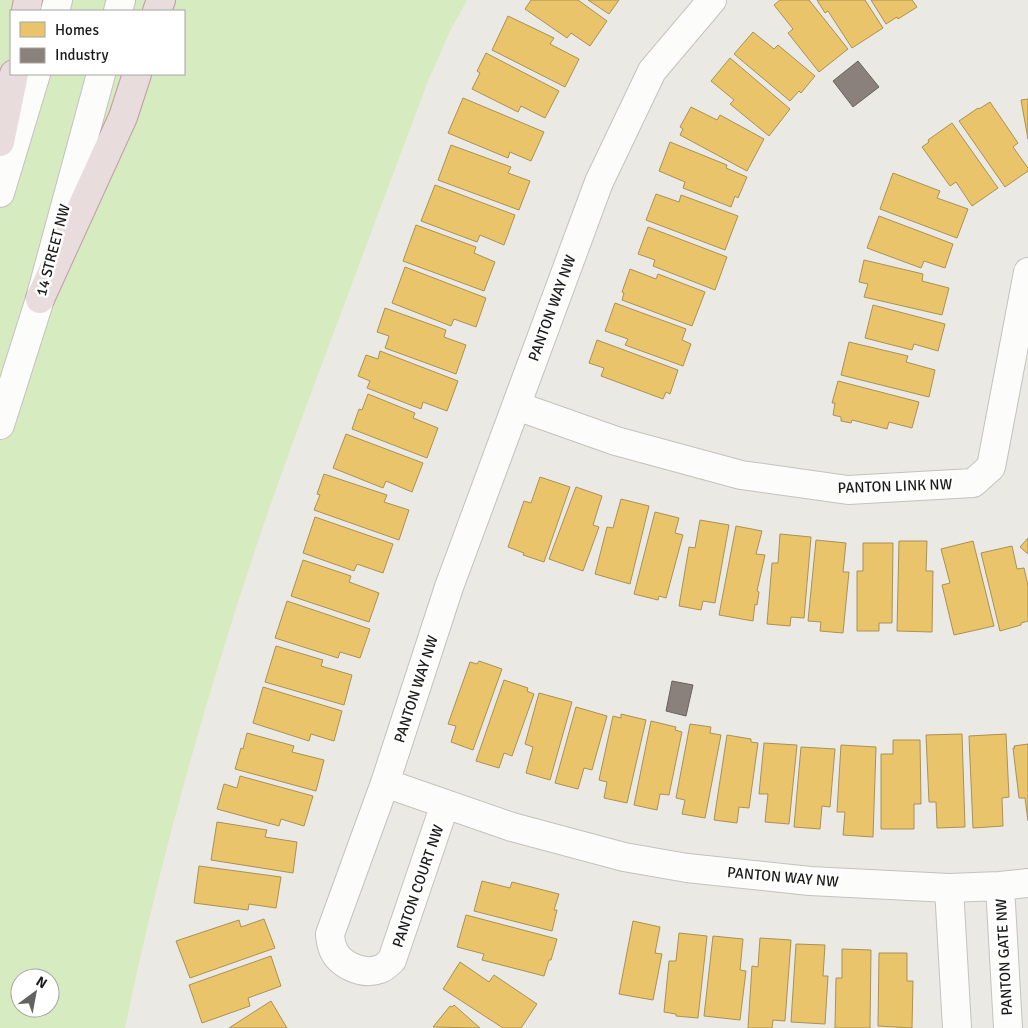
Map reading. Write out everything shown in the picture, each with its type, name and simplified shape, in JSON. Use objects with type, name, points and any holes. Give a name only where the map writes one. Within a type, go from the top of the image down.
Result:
[{"type":"highway","points":[[0,142],[14,75]]},
{"type":"highway","points":[[40,299],[123,117],[137,75]]},
{"type":"street","name":"PANTON WAY NW","points":[[712,0],[652,71],[599,182],[546,320],[449,587],[385,783],[512,827],[624,857],[687,868],[810,881],[949,888],[1028,883]]},
{"type":"street","points":[[0,194],[36,75]]},
{"type":"street","name":"14 STREET NW","points":[[0,425],[40,299],[101,75]]},
{"type":"street","name":"PANTON LINK NW","points":[[516,406],[616,440],[741,475],[848,490],[973,483],[991,467],[1028,272]]},
{"type":"street","name":"PANTON COURT NW","points":[[385,783],[330,934],[332,947],[339,958],[352,968],[367,972],[382,969],[392,960],[445,804]]},
{"type":"street","name":"PANTON GATE NW","points":[[1000,886],[1008,1028]]},
{"type":"street","points":[[949,888],[956,1028]]},
{"type":"green space","points":[[0,0],[467,0],[450,31],[428,81],[276,488],[238,601],[184,782],[138,966],[125,1028],[0,1028]]},
{"type":"building: Homes","points":[[531,0],[578,0],[607,21],[590,46],[571,33],[567,38],[525,9]]},
{"type":"building: Homes","points":[[588,0],[619,0],[609,14]]},
{"type":"building: Homes","points":[[780,0],[809,0],[848,49],[819,72],[788,33],[793,29],[774,5]]},
{"type":"building: Homes","points":[[817,0],[865,0],[883,28],[852,48],[828,11],[825,13]]},
{"type":"building: Homes","points":[[871,0],[912,0],[917,7],[886,24]]},
{"type":"building: Homes","points":[[508,16],[554,38],[550,44],[579,59],[565,87],[492,50]]},
{"type":"building: Homes","points":[[753,32],[774,49],[778,45],[815,76],[801,93],[799,91],[790,101],[734,54]]},
{"type":"building: Homes","points":[[486,53],[559,91],[545,118],[521,106],[518,112],[472,89],[480,73],[477,71]]},
{"type":"building: Homes","points":[[730,58],[790,109],[769,136],[730,104],[734,100],[711,81]]},
{"type":"building: Homes","points":[[463,98],[544,132],[531,161],[510,152],[508,158],[448,133]]},
{"type":"building: Homes","points":[[1028,99],[1028,139],[1021,100]]},
{"type":"building: Homes","points":[[990,102],[1018,143],[1013,147],[1028,168],[1028,171],[1005,187],[959,121]]},
{"type":"building: Homes","points":[[691,107],[717,120],[720,115],[764,139],[747,171],[680,135],[683,129],[680,127]]},
{"type":"building: Homes","points":[[952,123],[998,188],[972,206],[956,182],[950,186],[922,147],[929,142],[928,140]]},
{"type":"building: Homes","points":[[670,142],[727,165],[726,168],[747,177],[738,198],[735,196],[731,207],[683,188],[685,182],[659,171]]},
{"type":"building: Homes","points":[[451,145],[511,167],[508,173],[530,181],[519,210],[438,180]]},
{"type":"building: Homes","points":[[893,173],[940,191],[937,198],[968,209],[957,238],[880,209]]},
{"type":"building: Homes","points":[[435,185],[515,215],[504,245],[480,235],[477,242],[421,221]]},
{"type":"building: Homes","points":[[656,194],[679,202],[681,195],[738,216],[725,250],[646,220]]},
{"type":"building: Homes","points":[[879,216],[953,244],[945,268],[924,261],[921,268],[867,248]]},
{"type":"building: Homes","points":[[416,225],[476,247],[474,253],[495,262],[484,291],[403,261]]},
{"type":"building: Homes","points":[[648,227],[727,257],[715,290],[653,266],[655,260],[638,254]]},
{"type":"building: Homes","points":[[864,260],[923,274],[922,281],[949,288],[942,315],[864,297],[868,284],[859,282]]},
{"type":"building: Homes","points":[[405,267],[486,298],[476,327],[454,319],[451,326],[392,303]]},
{"type":"building: Homes","points":[[630,269],[656,279],[658,274],[705,292],[692,326],[622,300],[624,293],[622,292]]},
{"type":"building: Homes","points":[[615,303],[686,329],[682,340],[691,344],[683,366],[625,345],[628,339],[605,331]]},
{"type":"building: Homes","points":[[873,305],[945,324],[938,351],[914,344],[912,350],[865,338]]},
{"type":"building: Homes","points":[[385,308],[446,330],[444,337],[466,345],[456,374],[385,348],[389,336],[377,332]]},
{"type":"building: Homes","points":[[597,340],[678,370],[670,394],[666,392],[663,399],[601,376],[604,368],[589,363]]},
{"type":"building: Homes","points":[[849,342],[908,356],[906,362],[935,370],[929,397],[841,375]]},
{"type":"building: Homes","points":[[380,351],[458,381],[447,411],[423,402],[421,409],[367,388],[370,381],[358,376],[366,355],[378,359]]},
{"type":"building: Homes","points":[[838,381],[919,402],[912,428],[889,422],[887,429],[852,420],[851,423],[841,421],[841,417],[833,415],[835,403],[832,403]]},
{"type":"building: Homes","points":[[368,394],[415,413],[413,418],[438,428],[427,458],[352,429],[359,409],[362,410]]},
{"type":"building: Homes","points":[[346,434],[423,463],[412,492],[386,481],[383,488],[333,468]]},
{"type":"building: Homes","points":[[324,474],[387,495],[384,502],[409,510],[399,540],[314,510],[320,495],[317,494]]},
{"type":"building: Homes","points":[[540,477],[570,487],[544,562],[523,555],[524,553],[508,547],[524,501],[531,503]]},
{"type":"building: Homes","points":[[576,487],[602,496],[593,525],[599,527],[583,571],[549,559]]},
{"type":"building: Homes","points":[[621,499],[649,506],[630,584],[595,574],[607,527],[613,528]]},
{"type":"building: Homes","points":[[655,512],[679,518],[675,533],[683,535],[666,598],[659,596],[658,600],[634,594]]},
{"type":"building: Homes","points":[[315,517],[393,544],[383,573],[357,564],[354,571],[303,553]]},
{"type":"building: Homes","points":[[700,520],[729,525],[715,603],[703,601],[701,610],[679,606],[689,547],[695,548]]},
{"type":"building: Homes","points":[[736,526],[762,531],[756,554],[765,555],[753,621],[719,615]]},
{"type":"building: Homes","points":[[780,534],[811,537],[804,618],[791,617],[790,626],[767,624],[772,563],[778,563]]},
{"type":"building: Homes","points":[[1028,538],[1028,554],[1020,547]]},
{"type":"building: Homes","points":[[816,540],[846,543],[843,572],[849,572],[843,633],[820,631],[821,622],[808,621]]},
{"type":"building: Homes","points":[[899,541],[927,541],[926,571],[933,571],[932,632],[897,631]]},
{"type":"building: Homes","points":[[973,541],[994,626],[954,635],[942,585],[950,583],[941,549]]},
{"type":"building: Homes","points":[[863,543],[893,543],[892,623],[879,623],[879,631],[857,631],[857,571],[863,571]]},
{"type":"building: Homes","points":[[1012,546],[1017,569],[1024,568],[1028,586],[1028,621],[1000,631],[981,553]]},
{"type":"building: Homes","points":[[303,560],[351,576],[349,582],[379,593],[369,622],[291,596]]},
{"type":"building: Homes","points":[[287,601],[370,629],[360,658],[340,652],[338,658],[275,638]]},
{"type":"building: Homes","points":[[276,646],[323,660],[321,666],[352,675],[344,705],[265,682]]},
{"type":"building: Homes","points":[[479,661],[502,669],[473,750],[451,742],[456,726],[448,724],[470,662],[477,664]]},
{"type":"building: Homes","points":[[504,680],[528,688],[527,691],[534,694],[512,756],[504,753],[499,768],[476,761]]},
{"type":"building: Homes","points":[[263,687],[342,711],[334,741],[311,734],[309,741],[253,723]]},
{"type":"building: Homes","points":[[539,693],[572,702],[550,780],[526,773],[533,747],[525,744]]},
{"type":"building: Homes","points":[[576,707],[607,716],[592,770],[584,768],[578,789],[555,783]]},
{"type":"building: Homes","points":[[621,714],[646,720],[627,803],[604,798],[607,782],[599,780],[613,716],[621,718]]},
{"type":"building: Homes","points":[[651,721],[676,727],[675,730],[682,732],[669,795],[660,794],[657,810],[634,805]]},
{"type":"building: Homes","points":[[690,724],[711,727],[710,733],[721,735],[705,818],[682,814],[685,800],[676,798]]},
{"type":"building: Homes","points":[[247,733],[294,746],[292,752],[324,760],[316,791],[235,769]]},
{"type":"building: Homes","points":[[962,734],[965,827],[937,828],[936,802],[929,802],[926,735]]},
{"type":"building: Homes","points":[[1006,734],[1009,797],[1002,798],[1003,826],[973,828],[969,736]]},
{"type":"building: Homes","points":[[727,735],[751,739],[751,742],[758,743],[749,808],[739,807],[737,823],[714,820]]},
{"type":"building: Homes","points":[[893,740],[920,740],[921,804],[914,804],[914,829],[881,829],[881,754],[893,754]]},
{"type":"building: Homes","points":[[764,743],[797,745],[789,824],[765,822],[768,794],[759,794]]},
{"type":"building: Homes","points":[[1028,744],[1028,821],[1025,798],[1019,798],[1013,748],[1015,748],[1014,746]]},
{"type":"building: Homes","points":[[841,745],[876,747],[873,837],[843,835],[845,812],[837,812]]},
{"type":"building: Homes","points":[[801,747],[835,749],[830,807],[822,806],[820,829],[794,827]]},
{"type":"building: Homes","points":[[240,776],[313,796],[304,826],[281,819],[279,826],[217,809],[224,784],[237,788]]},
{"type":"building: Homes","points":[[217,822],[267,830],[265,837],[297,842],[293,873],[211,860]]},
{"type":"building: Homes","points":[[199,866],[281,877],[276,908],[249,904],[248,910],[194,903]]},
{"type":"building: Homes","points":[[482,881],[510,888],[512,882],[559,894],[554,910],[557,910],[552,931],[474,911]]},
{"type":"building: Homes","points":[[466,915],[557,939],[544,976],[482,960],[484,954],[457,947]]},
{"type":"building: Homes","points":[[264,919],[275,948],[190,978],[176,941],[239,920],[241,927]]},
{"type":"building: Homes","points":[[633,921],[660,927],[655,953],[662,954],[653,1000],[619,994]]},
{"type":"building: Homes","points":[[679,933],[707,936],[698,1018],[676,1016],[676,1014],[664,1012],[669,961],[676,961]]},
{"type":"building: Homes","points":[[713,936],[743,939],[740,970],[746,971],[740,1020],[704,1016]]},
{"type":"building: Homes","points":[[760,938],[791,940],[785,1021],[773,1020],[772,1028],[748,1028],[752,966],[758,967]]},
{"type":"building: Homes","points":[[796,944],[825,945],[823,976],[828,976],[825,1024],[791,1022]]},
{"type":"building: Homes","points":[[842,949],[871,950],[870,1028],[835,1028],[836,978],[842,978]]},
{"type":"building: Homes","points":[[879,953],[907,953],[907,981],[913,981],[912,1028],[878,1026]]},
{"type":"building: Homes","points":[[271,956],[281,986],[248,998],[250,1006],[202,1023],[189,985]]},
{"type":"building: Homes","points":[[460,962],[489,982],[494,975],[537,1004],[521,1028],[503,1028],[443,989]]},
{"type":"building: Homes","points":[[271,1001],[287,1028],[229,1028]]},
{"type":"building: Homes","points":[[454,1005],[480,1028],[433,1027],[450,1006]]},
{"type":"building: Industry","points":[[858,61],[879,87],[853,107],[833,81]]},
{"type":"building: Industry","points":[[672,681],[693,685],[686,716],[666,711]]}]
